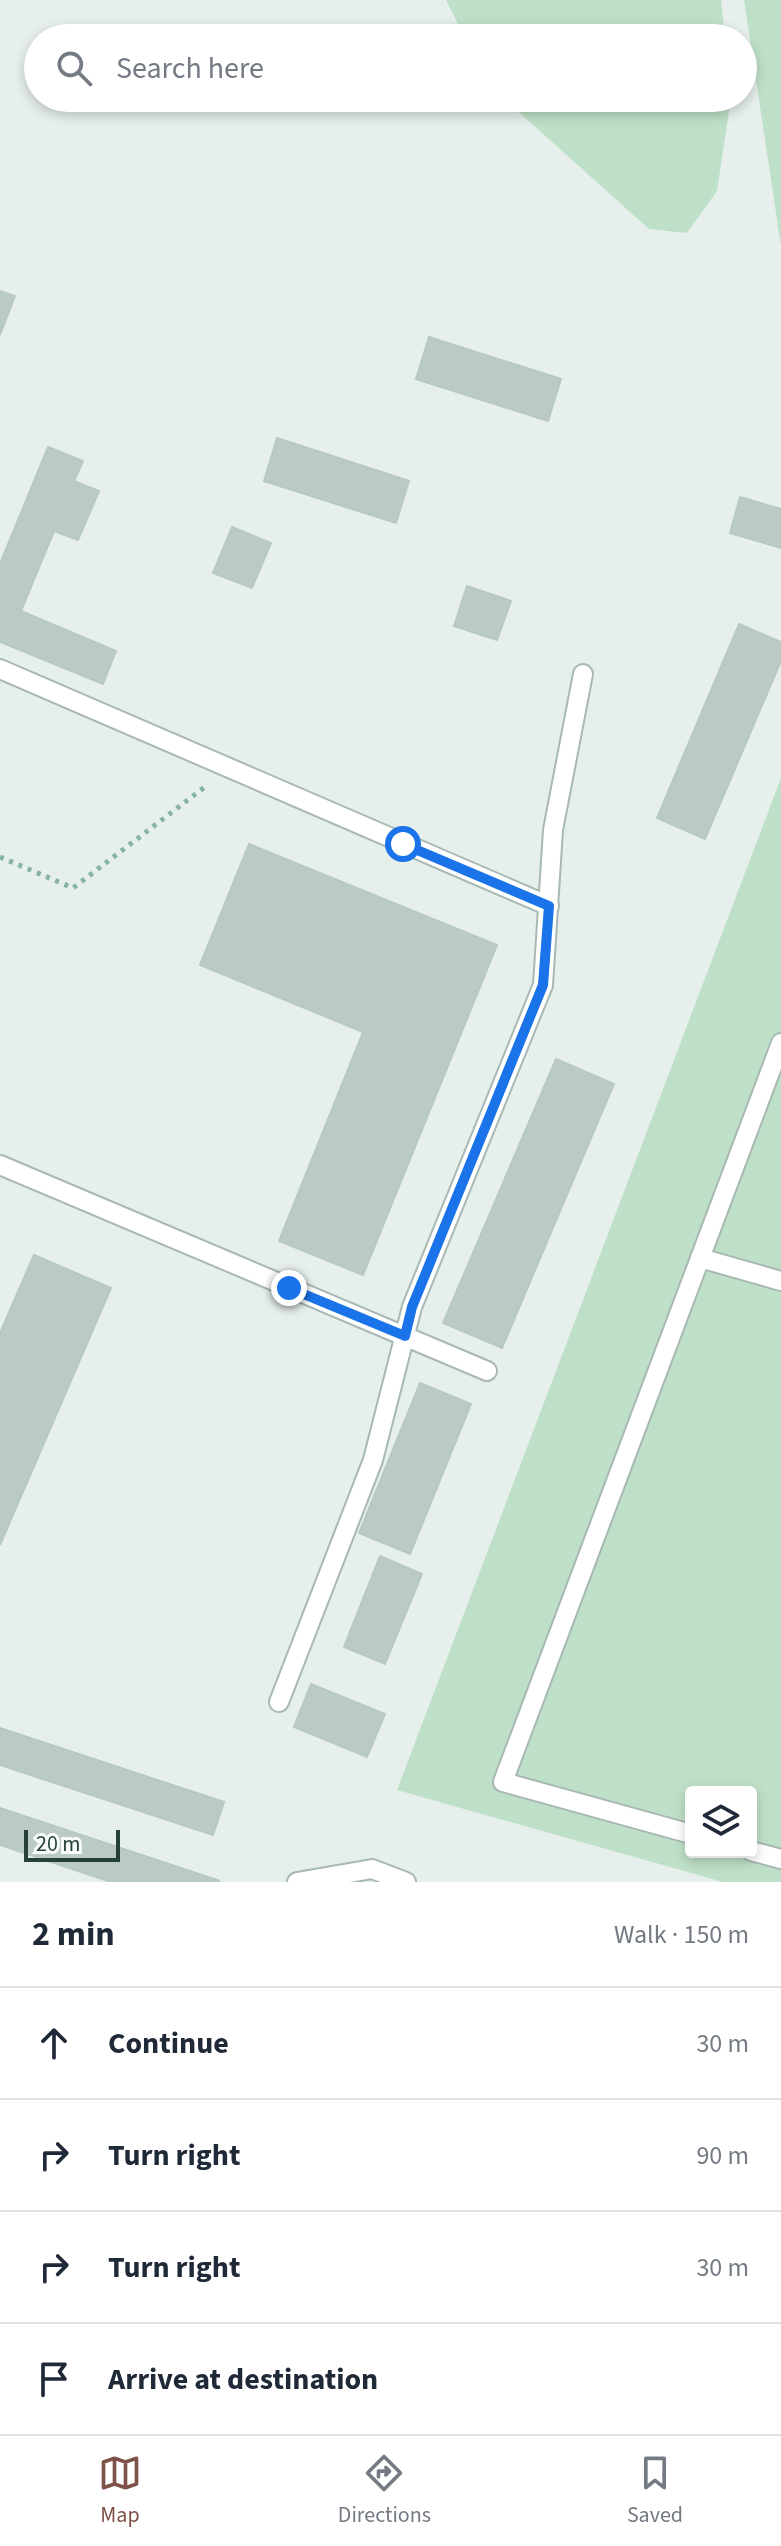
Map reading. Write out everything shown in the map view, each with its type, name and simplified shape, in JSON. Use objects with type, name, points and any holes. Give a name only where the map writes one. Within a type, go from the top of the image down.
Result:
[{"type":"lane","points":[[0,669],[549,906]]},
{"type":"lane","points":[[279,1702],[373,1460],[412,1307],[543,985],[553,830],[583,674]]},
{"type":"lane","points":[[685,1832],[503,1782],[781,1043]]},
{"type":"lane","points":[[0,1165],[487,1371]]},
{"type":"lane","points":[[700,1258],[781,1281]]},
{"type":"lane","points":[[757,1853],[781,1859]]},
{"type":"lane","points":[[297,1882],[372,1869],[406,1882]]},
{"type":"path","points":[[0,857],[73,888],[229,768]]},
{"type":"green space","points":[[446,0],[721,0],[724,24],[458,24]]},
{"type":"green space","points":[[744,0],[781,0],[781,246],[757,86],[757,24],[748,24]]},
{"type":"green space","points":[[519,112],[729,112],[717,191],[687,233],[649,229]]},
{"type":"green space","points":[[781,778],[781,1882],[723,1882],[397,1790]]},
{"type":"building","points":[[0,291],[15,296],[0,335]]},
{"type":"building","points":[[429,337],[561,379],[548,421],[416,379]]},
{"type":"building","points":[[277,438],[409,481],[396,523],[264,481]]},
{"type":"building","points":[[48,447],[83,461],[74,481],[99,491],[78,540],[54,531],[21,611],[116,651],[103,684],[0,642],[0,564]]},
{"type":"building","points":[[740,497],[781,509],[781,548],[730,533]]},
{"type":"building","points":[[232,527],[271,543],[252,588],[213,573]]},
{"type":"building","points":[[467,586],[511,601],[497,640],[454,626]]},
{"type":"building","points":[[739,624],[781,642],[781,661],[705,839],[657,818]]},
{"type":"building","points":[[249,844],[497,945],[363,1275],[279,1241],[363,1032],[200,965]]},
{"type":"building","points":[[556,1059],[614,1084],[502,1348],[443,1323]]},
{"type":"building","points":[[34,1255],[111,1288],[0,1545],[0,1333]]},
{"type":"building","points":[[420,1383],[471,1404],[410,1554],[359,1533]]},
{"type":"building","points":[[380,1556],[422,1574],[385,1664],[344,1647]]},
{"type":"building","points":[[311,1684],[385,1714],[367,1757],[294,1727]]},
{"type":"building","points":[[0,1728],[224,1802],[213,1835],[0,1765]]},
{"type":"building","points":[[0,1808],[220,1881],[111,1882],[0,1845]]},
{"type":"route","points":[[289,1288],[405,1336],[412,1307],[543,985],[549,906],[403,844]]}]
